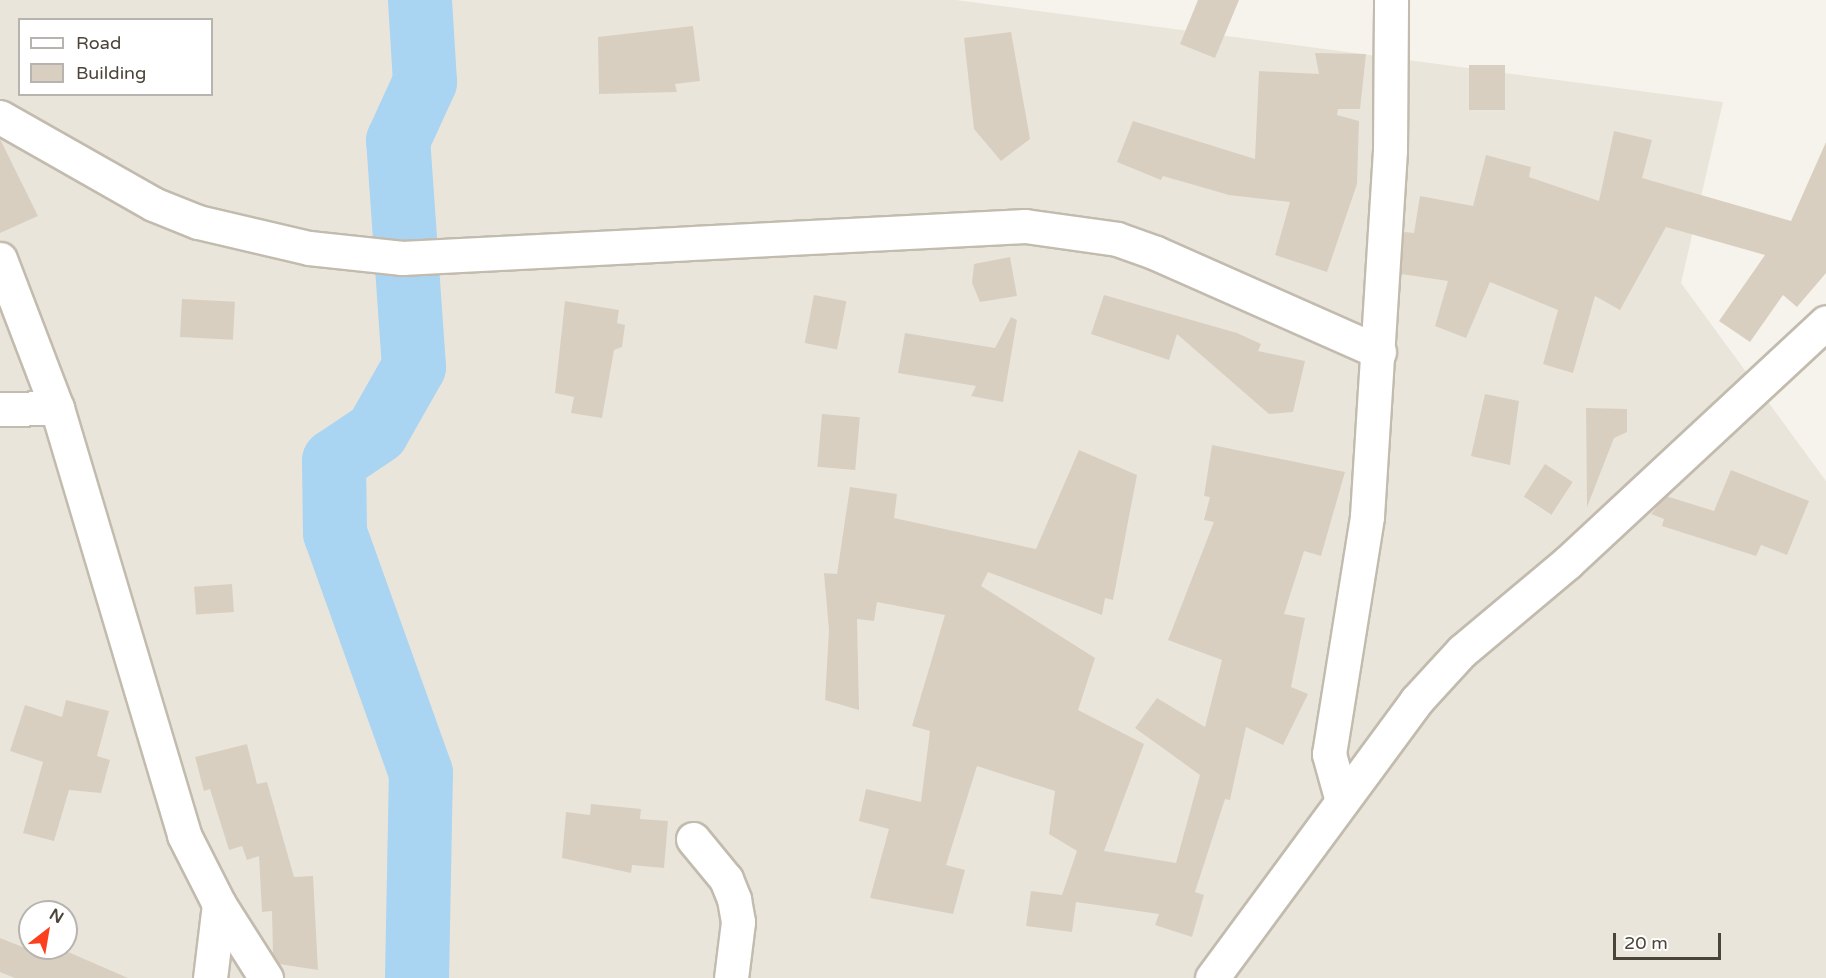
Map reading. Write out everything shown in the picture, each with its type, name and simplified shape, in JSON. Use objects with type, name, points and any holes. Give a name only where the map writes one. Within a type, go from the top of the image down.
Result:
[{"type":"street","points":[[1342,801],[1329,754],[1331,726],[1359,589],[1378,352],[1391,0]]},
{"type":"street","points":[[0,117],[153,204],[198,222],[309,248],[402,258],[1025,226],[1108,237],[1146,249],[1378,352]]},
{"type":"street","points":[[0,259],[57,408],[184,835],[219,904],[266,978]]},
{"type":"street","points":[[1212,978],[1416,701],[1462,651],[1568,562],[1826,322]]},
{"type":"street","points":[[0,409],[57,408]]},
{"type":"street","points":[[693,839],[726,879],[734,899],[738,922],[731,978]]},
{"type":"street","points":[[210,978],[219,904]]},
{"type":"shaded area","points":[[0,0],[956,0],[1723,102],[1681,283],[1826,481],[1826,978],[0,978]]},
{"type":"building","points":[[1198,0],[1239,0],[1215,58],[1180,44]]},
{"type":"building","points":[[693,26],[700,81],[675,84],[677,92],[599,94],[598,37]]},
{"type":"building","points":[[1011,32],[1030,139],[1001,161],[974,129],[964,38]]},
{"type":"building","points":[[1315,53],[1366,54],[1360,109],[1338,109],[1337,115],[1359,121],[1357,184],[1327,272],[1275,255],[1290,202],[1229,195],[1163,176],[1161,180],[1117,162],[1133,121],[1255,159],[1259,71],[1319,74]]},
{"type":"building","points":[[1469,65],[1505,65],[1505,110],[1469,110]]},
{"type":"building","points":[[1614,131],[1652,140],[1642,178],[1791,221],[1826,142],[1826,273],[1797,307],[1783,295],[1750,342],[1719,321],[1765,255],[1666,227],[1620,310],[1595,296],[1573,373],[1543,364],[1558,310],[1490,282],[1466,338],[1435,326],[1448,281],[1401,274],[1404,232],[1414,233],[1420,196],[1473,206],[1486,155],[1531,167],[1529,177],[1599,201]]},
{"type":"building","points":[[0,139],[38,216],[0,233]]},
{"type":"building","points":[[1010,257],[1017,296],[980,302],[972,283],[974,264]]},
{"type":"building","points":[[814,295],[846,301],[837,349],[805,343]]},
{"type":"building","points":[[1104,295],[1237,333],[1261,344],[1258,351],[1305,361],[1293,412],[1269,414],[1177,334],[1169,360],[1091,334]]},
{"type":"building","points":[[182,299],[235,302],[233,340],[180,337]]},
{"type":"building","points":[[565,301],[619,310],[617,323],[625,325],[622,347],[614,350],[602,418],[571,413],[574,397],[555,393]]},
{"type":"building","points":[[1011,317],[1017,320],[1003,402],[971,396],[976,386],[898,373],[905,333],[995,348]]},
{"type":"building","points":[[1485,394],[1519,401],[1510,465],[1471,456]]},
{"type":"building","points":[[1586,408],[1627,409],[1627,432],[1614,438],[1587,507]]},
{"type":"building","points":[[822,414],[860,417],[855,470],[817,467]]},
{"type":"building","points":[[1212,445],[1345,472],[1321,556],[1304,551],[1284,614],[1305,618],[1291,687],[1308,694],[1283,745],[1246,727],[1230,800],[1225,799],[1195,892],[1204,895],[1192,937],[1155,925],[1159,914],[1076,902],[1072,932],[1026,926],[1031,891],[1062,895],[1077,851],[1049,834],[1055,791],[977,766],[946,865],[965,870],[953,914],[870,898],[889,829],[859,821],[866,789],[921,802],[930,731],[912,726],[945,615],[877,602],[874,621],[857,619],[859,710],[825,700],[829,630],[824,573],[837,574],[850,487],[897,494],[894,518],[1036,549],[1079,450],[1137,475],[1113,600],[1105,598],[1102,615],[988,572],[981,586],[1095,658],[1078,710],[1144,744],[1104,851],[1176,863],[1200,775],[1135,728],[1157,698],[1205,727],[1222,660],[1168,640],[1214,522],[1204,520],[1210,497],[1204,496]]},
{"type":"building","points":[[1545,464],[1573,482],[1551,515],[1524,497]]},
{"type":"building","points":[[1731,470],[1809,501],[1787,555],[1761,545],[1756,556],[1662,526],[1664,519],[1651,514],[1666,496],[1714,511]]},
{"type":"building","points":[[232,584],[234,612],[196,615],[194,587]]},
{"type":"building","points":[[66,700],[109,711],[97,756],[110,760],[101,793],[69,790],[54,841],[23,833],[43,762],[10,751],[25,705],[62,717]]},
{"type":"building","points":[[247,744],[257,784],[267,782],[294,877],[313,876],[318,970],[279,964],[273,954],[272,911],[262,912],[259,856],[247,860],[242,846],[229,850],[210,789],[204,791],[195,757]]},
{"type":"building","points":[[591,804],[641,809],[640,819],[668,821],[664,868],[632,865],[631,873],[562,858],[566,812],[590,815]]},
{"type":"building","points":[[0,938],[18,945],[18,960],[78,960],[78,956],[128,978],[15,978],[0,972]]},
{"type":"waterway","points":[[417,978],[421,773],[335,533],[334,461],[377,432],[414,367],[398,141],[425,82],[420,0]]}]
